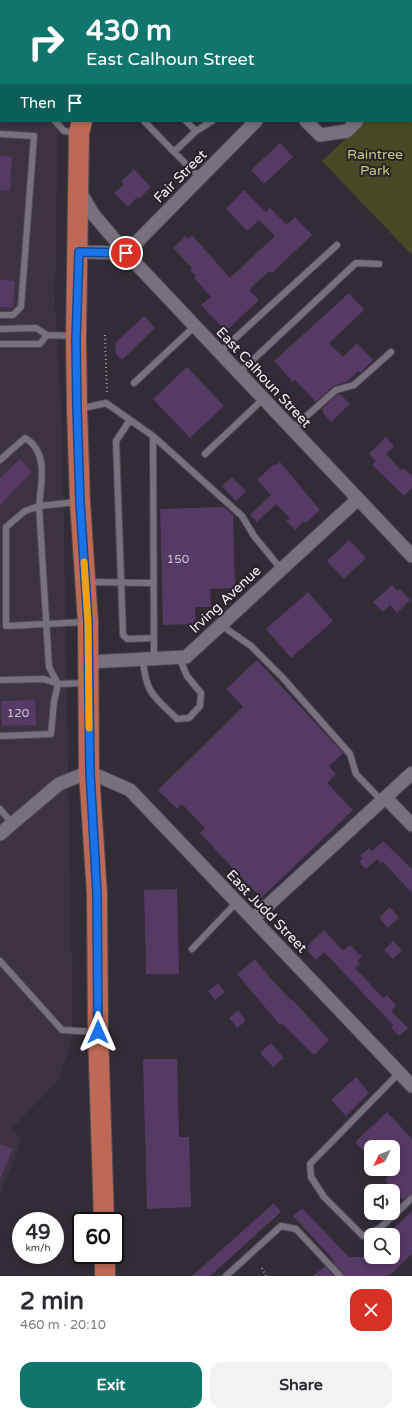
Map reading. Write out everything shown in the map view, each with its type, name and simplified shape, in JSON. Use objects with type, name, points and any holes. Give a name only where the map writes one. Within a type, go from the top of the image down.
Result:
[{"type":"main road","points":[[81,127],[76,336],[77,409],[80,502],[88,622],[90,772],[97,894],[98,1032],[104,1212]]},
{"type":"main road","points":[[105,1264],[105,1276]]},
{"type":"street","name":"Fair Street","points":[[126,253],[255,122]]},
{"type":"street","points":[[307,122],[320,135],[347,131],[356,122]]},
{"type":"street","name":"East Calhoun Street","points":[[79,190],[93,214],[126,253],[412,556]]},
{"type":"street","points":[[79,252],[126,253]]},
{"type":"street","name":"Irving Avenue","points":[[88,662],[186,657],[358,499]]},
{"type":"street","points":[[0,834],[58,784],[90,772]]},
{"type":"street","name":"East Judd Street","points":[[90,772],[130,790],[412,1086]]},
{"type":"street","points":[[253,919],[412,773]]},
{"type":"street","points":[[384,799],[412,825]]},
{"type":"lane","points":[[56,122],[64,131],[81,127]]},
{"type":"lane","points":[[145,122],[200,178]]},
{"type":"lane","points":[[187,122],[196,131]]},
{"type":"lane","points":[[174,152],[205,124]]},
{"type":"lane","points":[[0,134],[34,136],[22,307],[13,315],[0,315]]},
{"type":"lane","points":[[220,352],[337,245]]},
{"type":"lane","points":[[240,374],[356,263],[379,264]]},
{"type":"lane","points":[[134,383],[195,326]]},
{"type":"lane","points":[[0,330],[36,328],[47,335],[76,336]]},
{"type":"lane","points":[[0,344],[40,344],[47,335]]},
{"type":"lane","points":[[292,430],[336,390],[354,385],[391,352]]},
{"type":"lane","points":[[205,454],[263,399]]},
{"type":"lane","points":[[77,409],[108,404],[153,436],[242,516],[254,536],[281,569]]},
{"type":"lane","points":[[130,420],[116,441],[122,635],[128,639],[154,638]]},
{"type":"lane","points":[[153,436],[154,638],[145,679],[149,690],[177,719],[189,718],[200,706],[201,693],[187,676],[179,657]]},
{"type":"lane","points":[[0,460],[25,438],[34,443],[42,463],[39,506],[49,667],[58,684],[54,702],[51,734],[0,736]]},
{"type":"lane","points":[[80,502],[39,506],[24,511],[6,527],[6,626],[88,622]]},
{"type":"lane","points":[[85,582],[154,582]]},
{"type":"lane","points":[[221,625],[252,646],[282,677],[350,754],[356,774],[384,799]]},
{"type":"lane","points":[[0,680],[44,679],[58,684],[89,683]]},
{"type":"lane","points":[[0,810],[12,823]]},
{"type":"lane","points":[[192,949],[237,902]]},
{"type":"lane","points":[[0,961],[62,1030],[98,1032]]},
{"type":"lane","points":[[399,1073],[310,1164],[311,1177],[324,1197],[363,1236],[380,1228],[412,1198]]},
{"type":"lane","points":[[226,1276],[281,1226],[296,1229],[340,1276]]},
{"type":"path","points":[[105,335],[108,404]]},
{"type":"path","points":[[262,1268],[266,1276]]},
{"type":"shaded area","points":[[0,122],[58,122],[55,301],[62,424],[73,1037],[58,1081],[11,1129],[22,1139],[0,1195]]},
{"type":"green space","name":"Raintree Park","points":[[364,122],[412,122],[412,255],[322,161]]},
{"type":"building","points":[[280,143],[293,157],[264,184],[251,170]]},
{"type":"building","points":[[0,156],[12,157],[10,191],[0,190]]},
{"type":"building","points":[[134,169],[151,187],[139,199],[137,197],[128,207],[114,193],[124,184],[121,182]]},
{"type":"building","points":[[244,190],[266,212],[270,208],[287,225],[295,217],[312,235],[272,273],[269,271],[249,290],[259,300],[226,331],[201,305],[211,297],[194,278],[196,276],[190,270],[192,268],[173,248],[186,236],[188,239],[192,235],[230,278],[275,236],[259,220],[247,231],[226,209]]},
{"type":"building","points":[[0,280],[15,281],[13,308],[0,307]]},
{"type":"building","points":[[349,293],[364,310],[329,343],[343,357],[357,343],[373,360],[360,373],[358,371],[347,382],[333,386],[316,402],[295,380],[293,382],[274,361]]},
{"type":"building","points":[[144,316],[155,328],[122,360],[116,354],[115,343]]},
{"type":"building","points":[[187,367],[224,406],[190,438],[153,399]]},
{"type":"building","points":[[338,394],[340,394],[350,404],[331,422],[322,412],[324,411],[322,409]]},
{"type":"building","points":[[386,437],[394,446],[386,454],[401,470],[404,468],[412,476],[412,488],[404,496],[372,465],[376,461],[369,454]]},
{"type":"building","points":[[20,459],[32,472],[0,505],[0,478]]},
{"type":"building","points":[[280,462],[320,510],[306,523],[304,521],[295,530],[286,521],[290,518],[276,504],[257,522],[250,515],[271,495],[257,480],[274,464],[276,465]]},
{"type":"building","points":[[232,477],[246,491],[236,501],[222,486]]},
{"type":"building","points":[[224,507],[233,515],[235,588],[210,589],[211,607],[195,607],[196,624],[163,625],[160,509]]},
{"type":"building","points":[[349,540],[366,558],[344,579],[327,561]]},
{"type":"building","points":[[392,585],[398,591],[400,589],[410,600],[397,613],[390,605],[383,612],[373,602]]},
{"type":"building","points":[[308,592],[333,621],[291,658],[266,629]]},
{"type":"building","points":[[257,660],[343,753],[329,766],[336,774],[327,783],[353,810],[261,898],[200,833],[205,828],[182,804],[177,809],[158,790],[243,707],[226,689]]},
{"type":"building","points":[[35,700],[36,725],[2,726],[1,701]]},
{"type":"building","points":[[383,841],[412,869],[412,893],[383,862],[381,864],[377,859],[366,869],[359,862],[362,859],[360,856],[369,848],[372,851]]},
{"type":"building","points":[[177,889],[179,974],[146,974],[144,890]]},
{"type":"building","points":[[390,907],[399,918],[388,928],[379,918]]},
{"type":"building","points":[[324,930],[343,951],[350,945],[362,957],[357,961],[360,964],[355,968],[383,998],[387,995],[396,1006],[391,1011],[408,1028],[399,1036],[391,1028],[393,1025],[324,952],[316,960],[305,948]]},
{"type":"building","points":[[393,941],[402,950],[393,959],[384,950]]},
{"type":"building","points":[[255,959],[271,979],[291,1000],[292,999],[329,1040],[314,1055],[281,1023],[280,1025],[237,974]]},
{"type":"building","points":[[218,983],[225,992],[215,1000],[208,991]]},
{"type":"building","points":[[238,1010],[246,1021],[237,1028],[229,1018]]},
{"type":"building","points":[[271,1043],[284,1058],[273,1067],[260,1053]]},
{"type":"building","points":[[143,1059],[177,1059],[179,1137],[189,1137],[191,1207],[147,1209]]},
{"type":"building","points":[[356,1077],[369,1093],[346,1116],[331,1100]]},
{"type":"building","points":[[387,1112],[412,1139],[412,1194],[403,1200],[400,1197],[400,1184],[388,1184],[385,1181],[387,1176],[400,1176],[400,1140],[364,1140],[364,1152],[355,1142]]},
{"type":"building","points":[[0,1144],[13,1149],[0,1179]]},
{"type":"building","points":[[274,1203],[281,1212],[210,1276],[192,1276]]},
{"type":"building","points":[[302,1208],[349,1257],[364,1256],[364,1264],[400,1264],[400,1228],[394,1228],[412,1211],[412,1254],[389,1276],[344,1276],[332,1260],[333,1259],[293,1216]]},
{"type":"building","points":[[325,1266],[334,1276],[313,1276]]},
{"type":"slow traffic","points":[[84,562],[88,622],[89,728]]},
{"type":"route","points":[[98,1032],[97,894],[90,772],[88,622],[80,502],[77,409],[76,340],[79,252],[126,253]]}]
